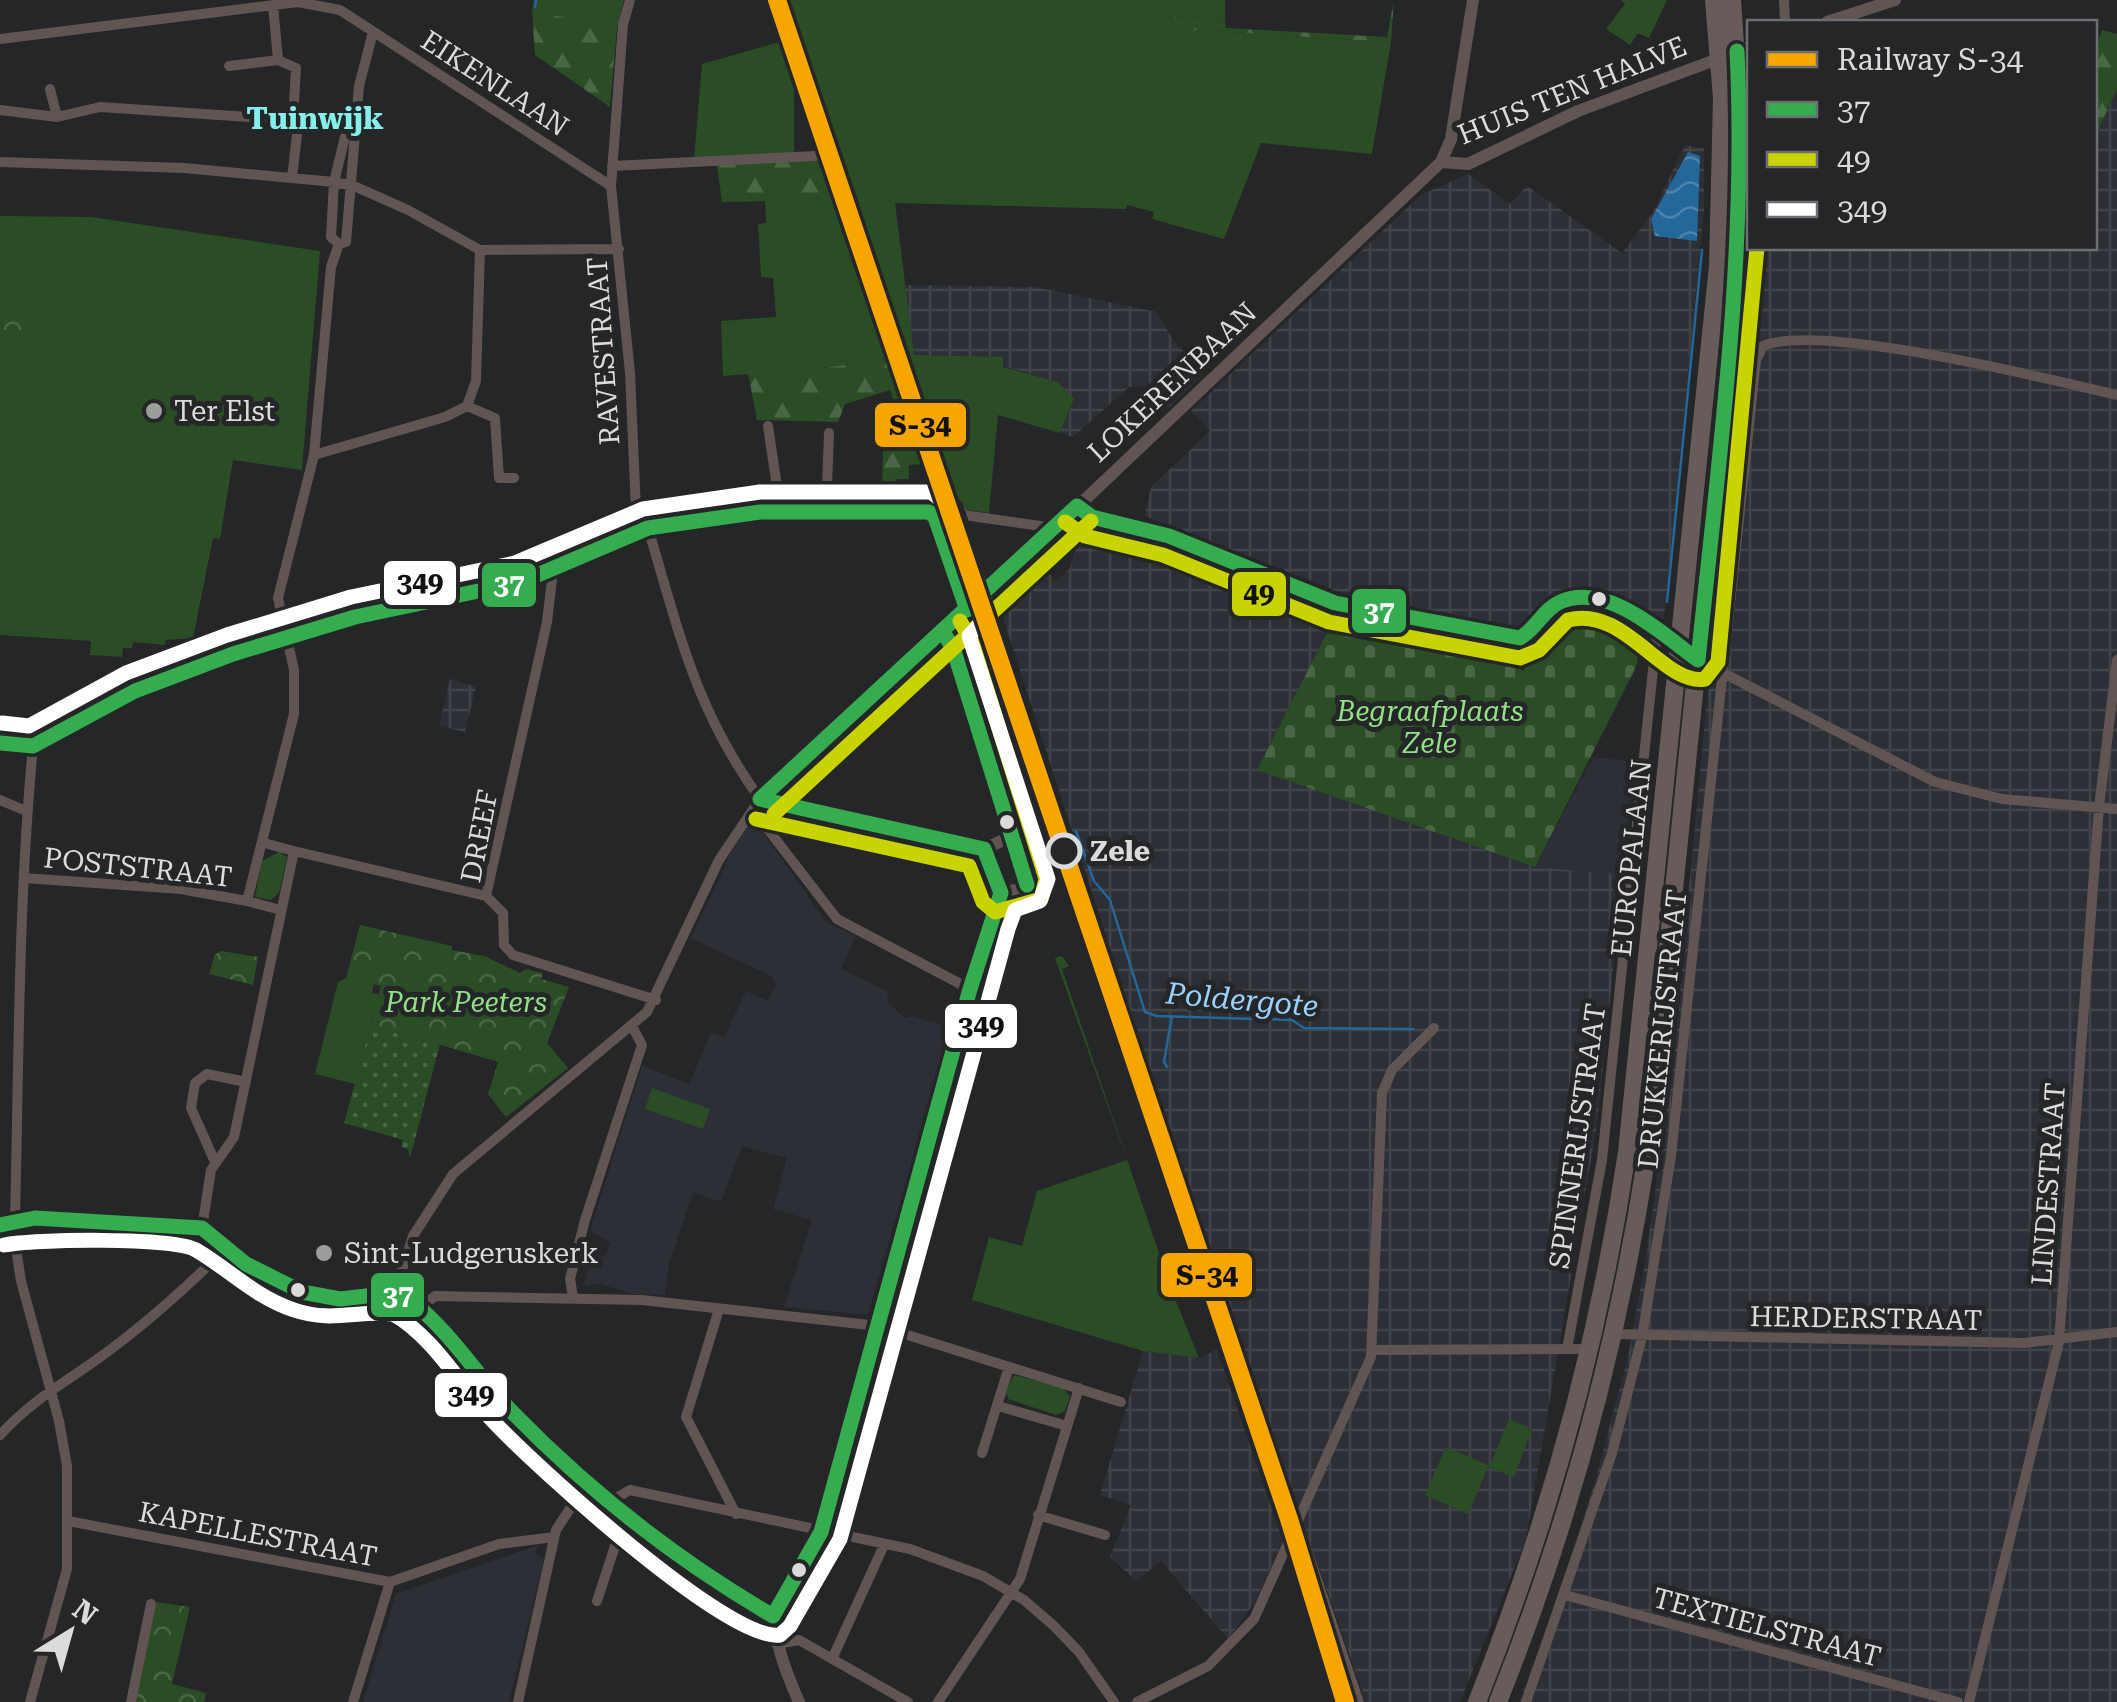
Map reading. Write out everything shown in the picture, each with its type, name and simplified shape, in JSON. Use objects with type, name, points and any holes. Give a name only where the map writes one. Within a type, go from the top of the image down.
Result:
[{"type":"highway","name":"EUROPALAAN","points":[[1477,1702],[1542,1527],[1590,1349],[1628,1152],[1736,52],[1714,0]]},
{"type":"highway","name":"EUROPALAAN","points":[[1498,1702],[1559,1536],[1614,1334],[1647,1154],[1737,272],[1742,150],[1732,0]]},
{"type":"street","name":"RAVESTRAAT","points":[[630,0],[622,24],[611,186],[630,372],[636,533]]},
{"type":"street","points":[[1441,162],[1451,139],[1473,0]]},
{"type":"street","points":[[1833,20],[1894,0]]},
{"type":"street","name":"EIKENLAAN","points":[[0,38],[298,2],[341,5],[373,32],[611,186]]},
{"type":"street","points":[[273,5],[278,60]]},
{"type":"street","points":[[338,244],[346,242],[358,137],[354,130],[373,32]]},
{"type":"street","name":"HUIS TEN HALVE","points":[[1441,162],[1468,164],[1578,111],[1736,52]]},
{"type":"street","points":[[229,66],[278,60],[296,68],[293,120],[298,126],[292,178]]},
{"type":"street","points":[[50,89],[58,117]]},
{"type":"street","points":[[0,110],[58,117],[100,107],[293,120]]},
{"type":"street","points":[[338,244],[331,237],[334,182],[345,136],[354,130]]},
{"type":"street","points":[[612,166],[815,156]]},
{"type":"street","points":[[0,162],[184,168],[334,182],[354,186],[480,250],[619,248]]},
{"type":"street","name":"LOKERENBAAN","points":[[400,1296],[398,1282],[413,1236],[453,1174],[632,1026],[656,1000],[719,860],[756,804],[1441,162]]},
{"type":"street","points":[[247,900],[294,714],[288,635],[278,598],[314,456],[330,267],[338,244]]},
{"type":"street","points":[[314,456],[446,417],[467,406],[476,381],[480,250]]},
{"type":"street","name":"DRUKKERIJSTRAAT","points":[[1526,1702],[1612,1453],[1642,1337],[1672,1156],[1756,360],[1763,346],[1796,339],[1974,362],[2117,395]]},
{"type":"street","points":[[467,406],[495,418],[499,478],[514,478]]},
{"type":"street","points":[[768,426],[778,513]]},
{"type":"street","points":[[826,512],[830,433]]},
{"type":"street","points":[[1077,506],[1092,517],[1168,536],[1361,610],[1520,638],[1557,604],[1576,598],[1642,617],[1698,660],[1948,786],[2002,799],[2117,809]]},
{"type":"street","points":[[958,508],[964,515],[1054,528]]},
{"type":"street","points":[[0,744],[34,746],[135,691],[288,635],[553,571],[648,528],[778,513],[929,512],[935,517],[967,610]]},
{"type":"street","points":[[648,528],[691,674],[713,728],[756,804],[828,910],[847,926],[970,989]]},
{"type":"street","name":"DREEF","points":[[553,571],[548,622],[486,896],[503,913],[504,945],[513,955],[656,1000]]},
{"type":"street","points":[[943,632],[953,648],[1027,886],[1001,894]]},
{"type":"street","name":"SPINNERIJSTRAAT","points":[[1567,1348],[1602,1160],[1658,632]]},
{"type":"street","name":"LINDESTRAAT","points":[[1969,1702],[2059,1342],[2099,808],[2117,660]]},
{"type":"street","points":[[30,1702],[65,1581],[68,1521],[67,1466],[9,1222],[24,810],[34,746]]},
{"type":"street","points":[[0,800],[24,810]]},
{"type":"street","points":[[756,804],[984,849],[1012,836]]},
{"type":"street","points":[[264,843],[486,896]]},
{"type":"street","points":[[798,1702],[776,1644],[773,1616],[821,1532],[970,989],[1001,894],[984,849]]},
{"type":"street","points":[[202,1228],[210,1178],[234,1137],[294,851]]},
{"type":"street","name":"POSTSTRAAT","points":[[24,878],[181,889],[280,910]]},
{"type":"street","points":[[572,1296],[570,1279],[585,1220],[642,1045],[632,1026]]},
{"type":"street","points":[[1137,1702],[1208,1666],[1242,1636],[1299,1526],[1372,1350],[1382,1093],[1392,1070],[1434,1028]]},
{"type":"street","points":[[216,1162],[191,1108],[195,1083],[207,1074],[246,1082]]},
{"type":"street","points":[[9,1222],[202,1228],[220,1248],[238,1254],[274,1280],[326,1296],[400,1296],[419,1309],[528,1431],[632,1520],[706,1576],[773,1616]]},
{"type":"street","points":[[0,1435],[29,1403],[102,1356],[160,1309],[215,1259],[220,1248]]},
{"type":"street","points":[[419,1309],[435,1296],[572,1296],[879,1326],[1121,1402]]},
{"type":"street","points":[[719,1309],[686,1417],[736,1514]]},
{"type":"street","name":"HERDERSTRAAT","points":[[1614,1334],[2059,1342],[2117,1332]]},
{"type":"street","points":[[1372,1350],[1590,1349]]},
{"type":"street","points":[[982,1454],[1010,1367]]},
{"type":"street","points":[[938,1702],[1020,1578],[1079,1388]]},
{"type":"street","points":[[998,1406],[1067,1426]]},
{"type":"street","points":[[518,1702],[554,1537],[588,1481]]},
{"type":"street","points":[[612,1501],[630,1490],[934,1555],[1011,1591],[1071,1643],[1114,1702]]},
{"type":"street","points":[[1038,1515],[1106,1535]]},
{"type":"street","points":[[597,1601],[616,1543],[632,1520]]},
{"type":"street","name":"KAPELLESTRAAT","points":[[68,1521],[390,1582],[499,1544],[554,1537]]},
{"type":"street","points":[[1299,1526],[1359,1702]]},
{"type":"street","points":[[833,1658],[884,1545]]},
{"type":"street","points":[[353,1702],[390,1582]]},
{"type":"street","name":"TEXTIELSTRAAT","points":[[1566,1595],[1958,1702]]},
{"type":"street","points":[[131,1702],[151,1604]]},
{"type":"street","points":[[776,1644],[800,1640],[908,1702]]},
{"type":"shaded area","points":[[2117,89],[2117,1702],[1519,1702],[1558,1600],[1595,1481],[1628,1357],[1647,1252],[1673,1056],[1750,250],[2097,250],[2097,133]]},
{"type":"shaded area","points":[[1685,145],[1704,148],[1704,210],[1664,619],[1600,592],[1576,589],[1546,600],[1515,632],[1393,608],[1347,595],[1145,516],[1151,487],[1210,431],[1191,411],[1421,195],[1468,174],[1510,204],[1527,186],[1622,253],[1653,212]]},
{"type":"shaded area","points":[[905,285],[1036,287],[1157,312],[1173,340],[1204,373],[1168,408],[1144,386],[1129,387],[1073,437],[1060,433],[1074,400],[1058,382],[1003,366],[1003,358],[914,355]]},
{"type":"shaded area","points":[[1080,528],[1122,532],[1188,552],[1269,583],[1335,617],[1257,770],[1535,867],[1623,875],[1597,1124],[1526,1539],[1460,1702],[1366,1702],[1212,1263],[996,596],[1034,559],[1056,581],[1070,568]]},
{"type":"shaded area","points":[[450,679],[476,687],[465,732],[439,726]]},
{"type":"shaded area","points":[[1593,757],[1635,762],[1623,875],[1535,867]]},
{"type":"shaded area","points":[[750,823],[757,824],[826,922],[856,936],[841,969],[888,992],[887,1002],[905,1018],[912,1016],[951,1027],[868,1315],[784,1307],[812,1220],[773,1209],[787,1158],[742,1146],[721,1202],[693,1192],[669,1264],[665,1295],[632,1294],[601,1284],[584,1285],[592,1253],[605,1257],[610,1243],[590,1230],[642,1066],[689,1084],[711,1033],[724,1037],[746,991],[768,1001],[776,985],[771,976],[691,938],[731,853]]},
{"type":"shaded area","points":[[1217,1350],[1283,1541],[1255,1602],[1228,1639],[1161,1561],[1136,1581],[1110,1557],[1131,1505],[1100,1495],[1143,1351],[1199,1358]]},
{"type":"shaded area","points":[[539,1545],[534,1553],[544,1559],[509,1702],[363,1702],[396,1594]]},
{"type":"green space","points":[[534,0],[624,0],[617,27],[532,11]]},
{"type":"green space","points":[[790,0],[1225,0],[1225,20],[1176,16],[1175,29],[1391,42],[1372,154],[1261,143],[1224,239],[1152,219],[1154,212],[1127,205],[1126,209],[895,203],[914,355],[1003,357],[1003,367],[1058,382],[1074,399],[1060,433],[998,415],[989,513],[962,509]]},
{"type":"green space","points":[[1394,0],[1391,42],[1174,29],[1175,16],[1225,20],[1226,28],[1387,37]]},
{"type":"green space","points":[[1621,0],[1667,0],[1649,38],[1638,33],[1630,45],[1606,29],[1625,4]]},
{"type":"green space","points":[[532,11],[617,27],[610,107],[535,55]]},
{"type":"green space","points":[[2102,30],[2117,34],[2117,89],[2097,133],[2097,43]]},
{"type":"green space","points":[[780,42],[794,86],[794,161],[694,159],[702,64]]},
{"type":"green space","points":[[823,159],[834,200],[722,202],[717,165]]},
{"type":"green space","points":[[765,200],[834,200],[888,359],[749,378],[748,374],[723,376],[721,321],[776,317],[773,278],[761,277],[758,224],[766,223]]},
{"type":"green space","name":"Ter Elst","points":[[0,216],[91,217],[320,251],[302,470],[233,460],[220,539],[213,538],[193,638],[166,640],[164,645],[133,642],[132,648],[123,648],[122,657],[90,655],[91,641],[0,635]]},
{"type":"green space","points":[[17,290],[28,298],[19,356],[0,353],[0,310]]},
{"type":"green space","points":[[888,359],[923,464],[909,465],[909,479],[897,479],[897,500],[882,500],[883,450],[908,442],[890,390],[845,404],[838,422],[757,420],[749,378]]},
{"type":"green space","name":"Begraafplaats Zele","points":[[1571,611],[1610,615],[1642,635],[1636,667],[1535,867],[1257,770],[1335,617],[1351,614],[1506,645],[1500,660],[1524,671],[1536,647]]},
{"type":"green space","points":[[975,618],[1022,759],[1013,762],[967,623]]},
{"type":"green space","points":[[279,852],[287,857],[279,893],[271,900],[255,897],[262,861]]},
{"type":"green space","name":"Park Peeters","points":[[360,925],[452,946],[452,950],[484,956],[520,973],[526,969],[543,973],[541,979],[569,987],[547,1043],[568,1068],[506,1117],[488,1094],[498,1062],[371,1024],[381,986],[346,978]]},
{"type":"green space","points":[[221,951],[258,957],[253,985],[209,974],[215,954]]},
{"type":"green space","points":[[1062,956],[1069,966],[1062,969],[1173,1294],[1199,1358],[1143,1351],[972,1300],[989,1237],[1022,1246],[1037,1191],[1127,1160],[1055,958]]},
{"type":"green space","points":[[346,978],[374,984],[372,993],[379,994],[355,1084],[315,1074],[338,982]]},
{"type":"green space","points":[[371,1024],[440,1044],[410,1158],[408,1149],[401,1147],[403,1140],[344,1123]]},
{"type":"green space","points":[[652,1088],[710,1109],[703,1129],[645,1109]]},
{"type":"green space","points":[[1014,1375],[1064,1388],[1070,1397],[1065,1411],[1056,1415],[1008,1399],[1006,1390]]},
{"type":"green space","points":[[1509,1419],[1532,1429],[1514,1477],[1488,1467],[1468,1514],[1425,1495],[1446,1447],[1490,1466]]},
{"type":"green space","points":[[156,1602],[190,1607],[172,1684],[206,1693],[204,1702],[136,1702]]},
{"type":"water","points":[[1688,152],[1700,156],[1697,241],[1655,236],[1651,219]]},
{"type":"waterway","points":[[535,7],[536,0]]},
{"type":"waterway","name":"Poldergote","points":[[1667,602],[1702,250]]},
{"type":"waterway","name":"Poldergote","points":[[1076,831],[1094,881],[1110,900],[1145,1012],[1157,1016],[1292,1020],[1304,1028],[1413,1029]]},
{"type":"waterway","points":[[1167,1067],[1164,1062],[1172,1016]]},
{"type":"railway","points":[[992,646],[1314,1610]]},
{"type":"rail line","name":"S-34","points":[[777,0],[1289,1519],[1345,1702]]},
{"type":"transit line","name":"37","points":[[1077,506],[1092,517],[1169,536],[1335,603],[1520,638],[1560,602],[1578,597],[1597,599],[1634,614],[1698,660],[1735,280],[1737,51]]},
{"type":"transit line","name":"49","points":[[1065,522],[1085,536],[1163,555],[1329,622],[1520,658],[1539,650],[1568,620],[1589,619],[1625,634],[1674,671],[1689,678],[1705,679],[1718,662],[1757,250]]},
{"type":"transit line","name":"349","points":[[2,723],[29,726],[126,673],[227,635],[351,597],[515,563],[643,509],[760,492],[931,492],[953,509],[986,605],[984,620],[969,636],[1048,879],[1040,901],[1015,910],[1008,929],[840,1539],[790,1626],[780,1635],[755,1630],[719,1611],[632,1547],[514,1443],[421,1335],[393,1314],[321,1316],[294,1310],[267,1298],[196,1250],[183,1246],[103,1240],[4,1245]]},
{"type":"transit line","name":"37","points":[[760,799],[1077,506]]},
{"type":"transit line","name":"37","points":[[0,743],[33,746],[135,691],[233,654],[355,617],[521,582],[648,528],[760,512],[929,512],[935,517],[967,610]]},
{"type":"transit line","name":"49","points":[[774,814],[1091,521]]},
{"type":"transit line","name":"49","points":[[756,819],[969,866],[983,902],[995,912],[1041,899],[1046,879],[972,642],[960,621]]},
{"type":"transit line","name":"37","points":[[943,632],[953,648],[1027,885]]},
{"type":"transit line","name":"37","points":[[760,799],[984,849],[1001,893]]},
{"type":"transit line","name":"37","points":[[0,1225],[35,1218],[202,1228],[246,1264],[302,1292],[340,1299],[392,1293],[410,1300],[438,1326],[513,1413],[604,1498],[703,1572],[773,1616],[821,1532],[970,989],[1001,893]]},
{"type":"place","name":"Ter Elst","points":[[154,411]]},
{"type":"place","name":"Zele","points":[[1064,851]]},
{"type":"place","name":"Sint-Ludgeruskerk","points":[[324,1253]]},
{"type":"district","name":"Tuinwijk","points":[[315,119]]}]
